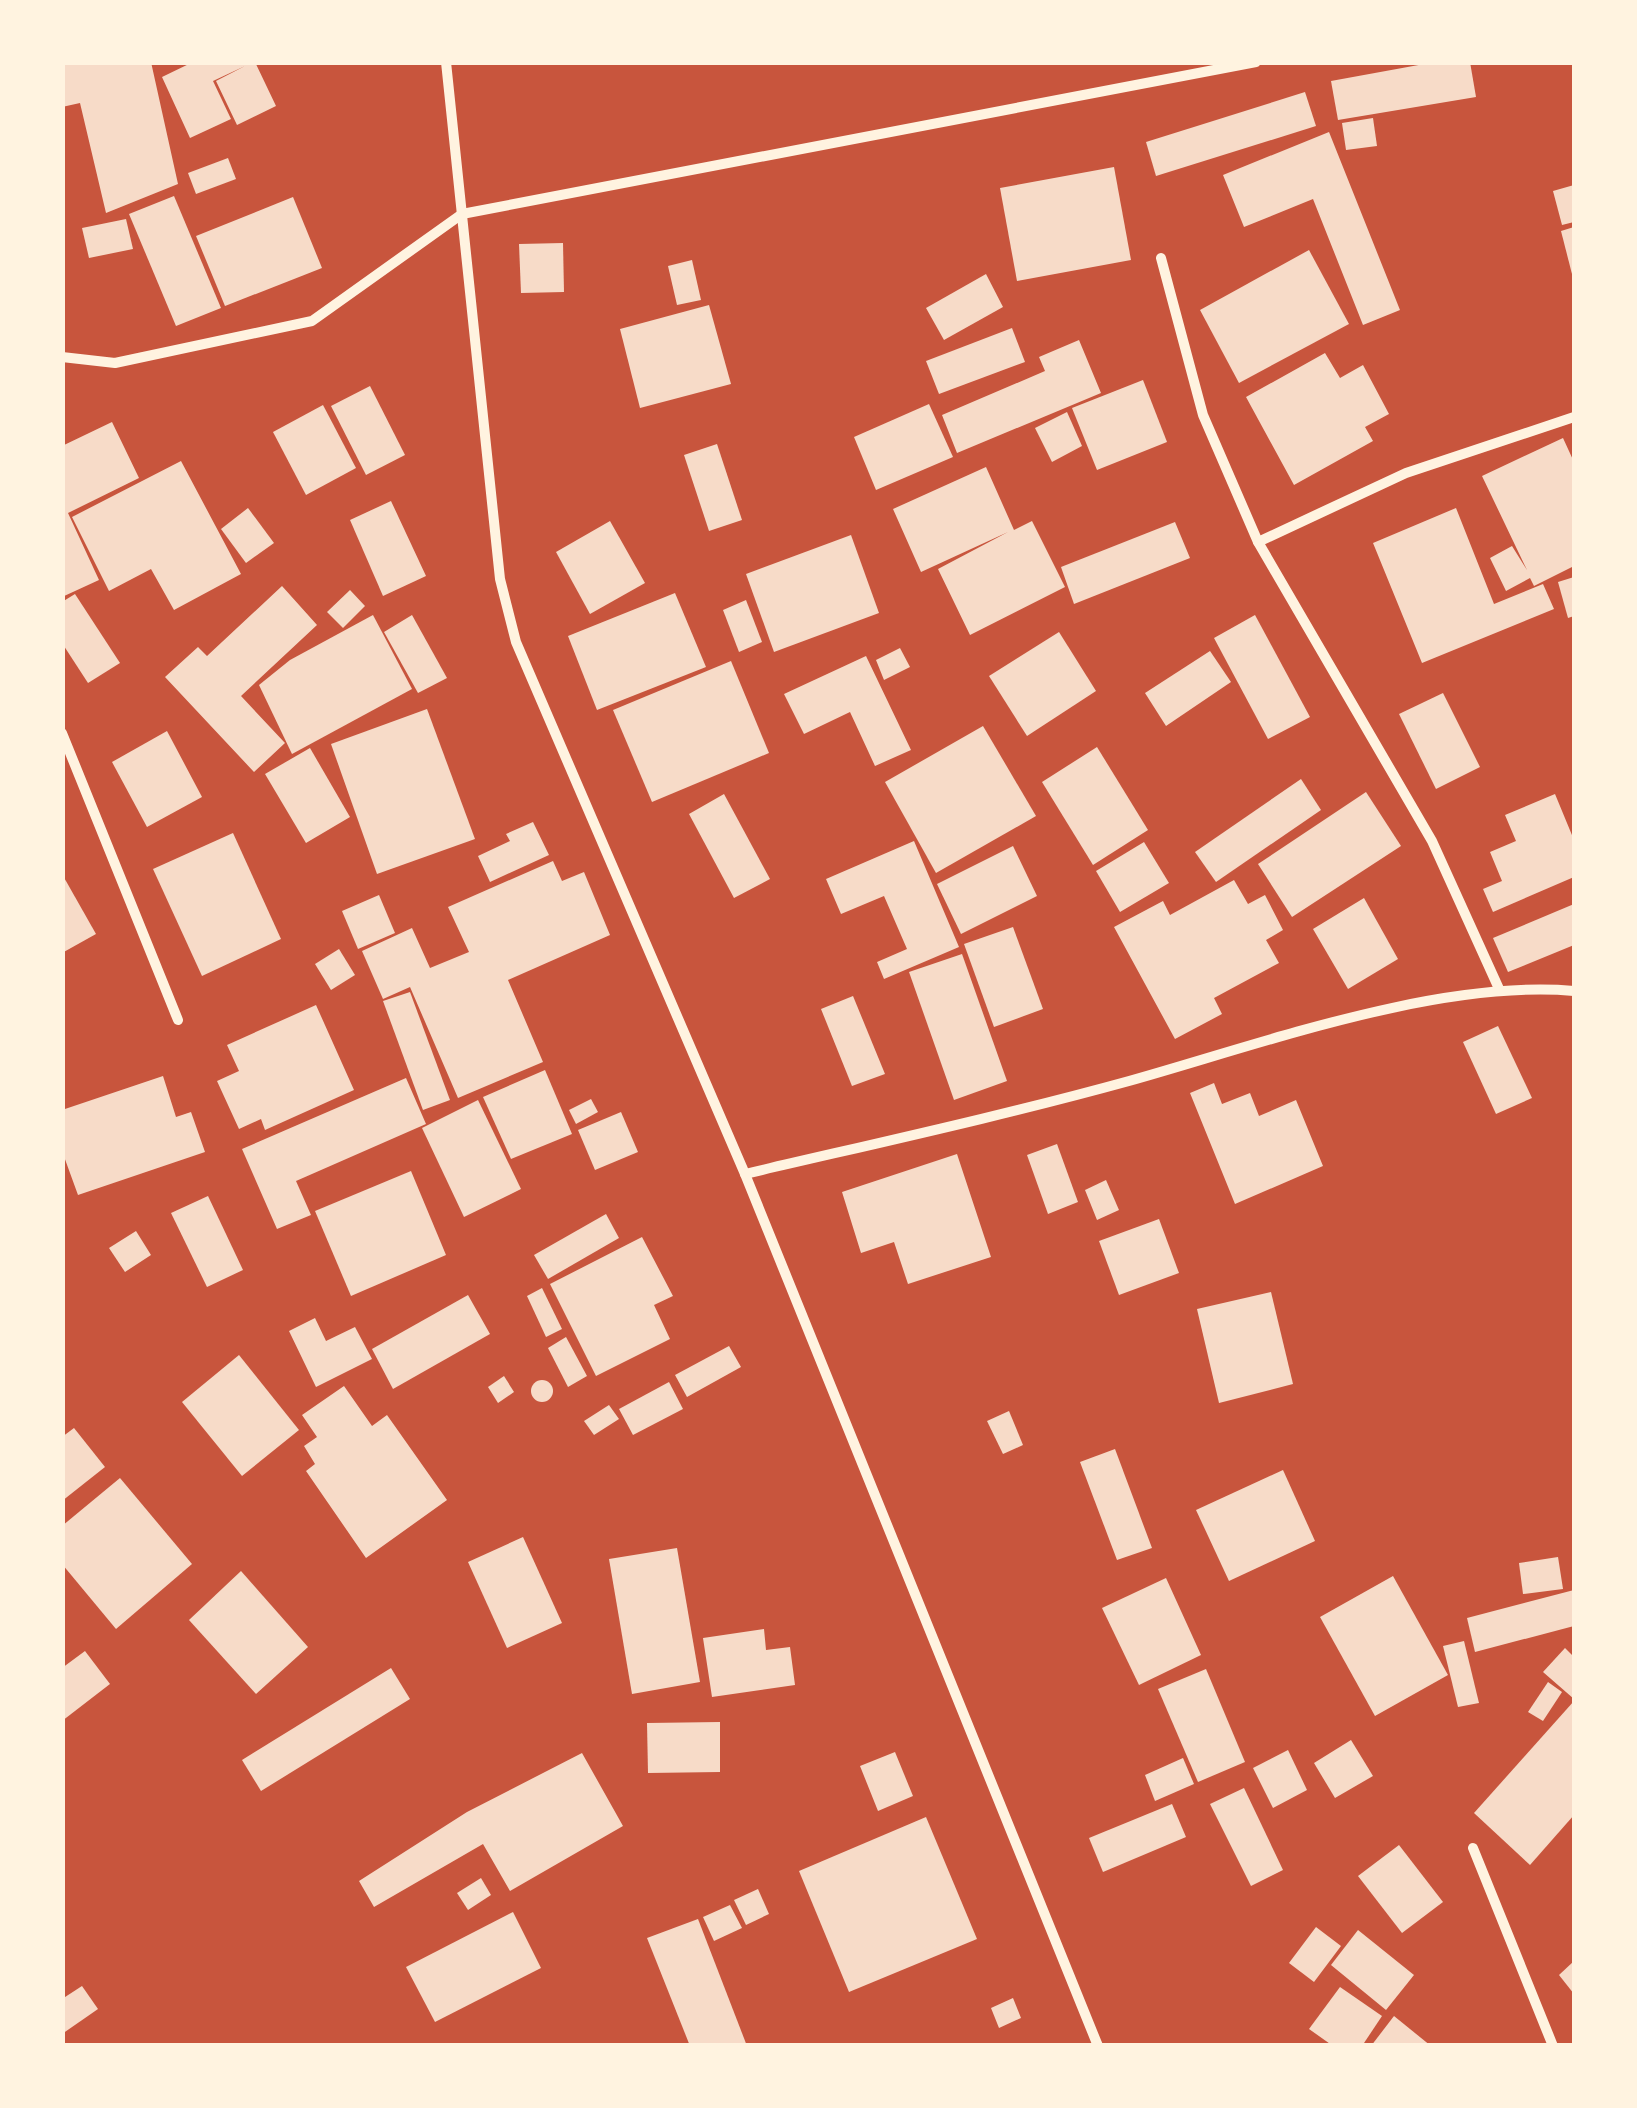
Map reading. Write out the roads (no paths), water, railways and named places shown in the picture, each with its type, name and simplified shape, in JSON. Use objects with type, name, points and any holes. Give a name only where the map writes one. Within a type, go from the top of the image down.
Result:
[{"type":"street","points":[[446,62],[500,580],[516,642],[745,1174],[1098,2046]]},
{"type":"street","points":[[62,356],[115,363],[312,321],[462,214],[1256,62]]},
{"type":"street","points":[[1161,258],[1204,415],[1258,542],[1432,842],[1500,990]]},
{"type":"street","points":[[1258,542],[1406,473],[1574,417]]},
{"type":"street","points":[[62,734],[178,1020]]},
{"type":"street","points":[[745,1174],[1038,1106],[1376,1013],[1500,990],[1574,992]]},
{"type":"street","points":[[1473,1848],[1552,2046]]}]
